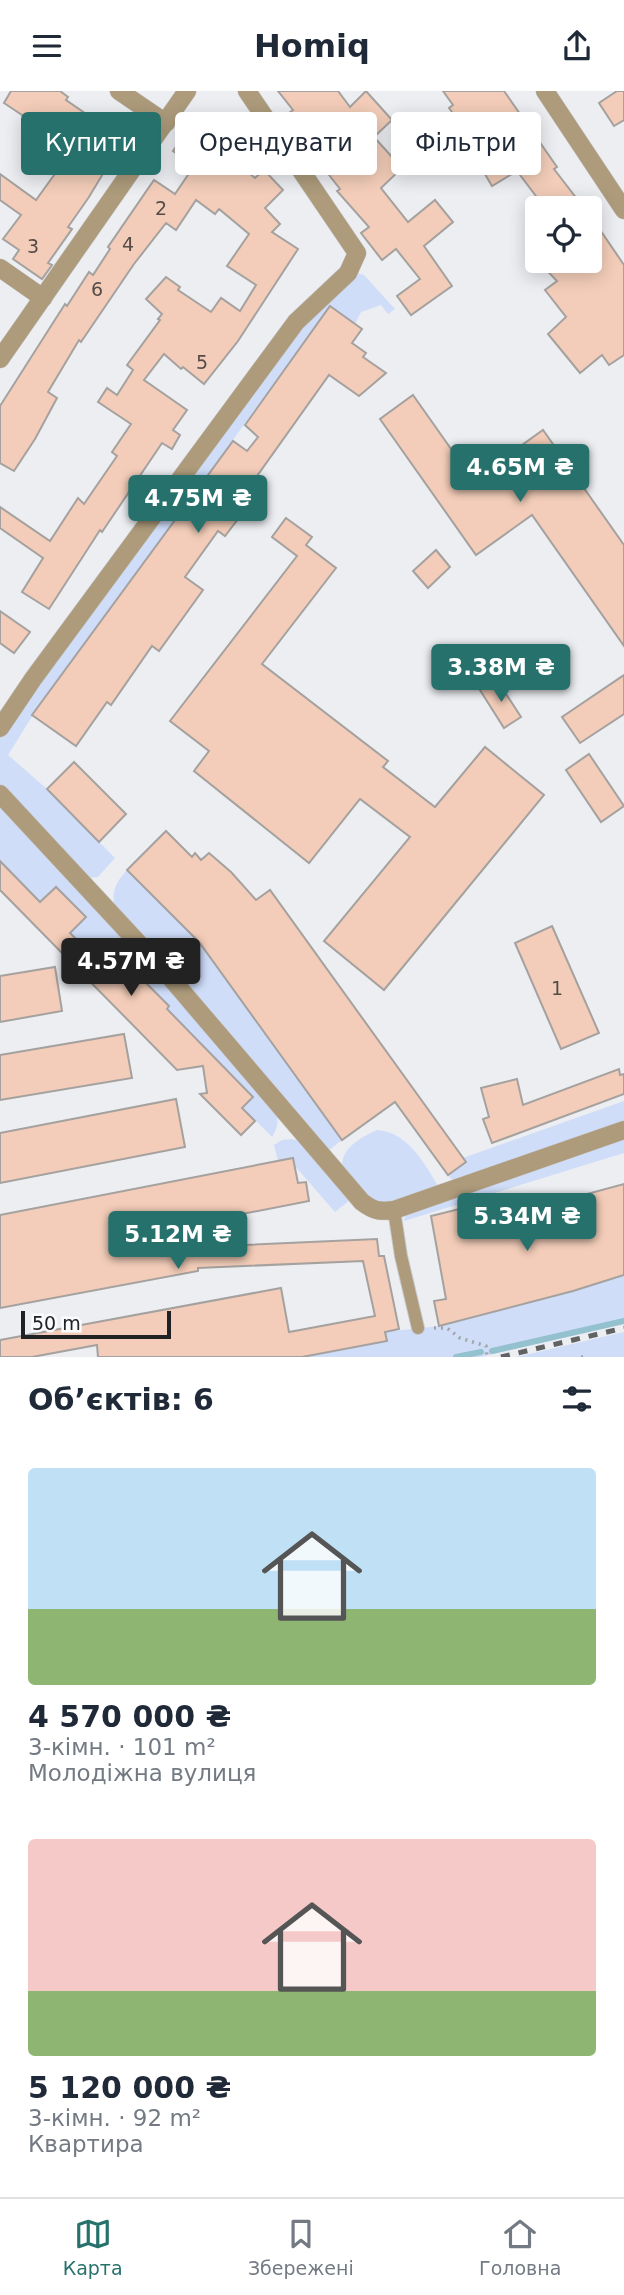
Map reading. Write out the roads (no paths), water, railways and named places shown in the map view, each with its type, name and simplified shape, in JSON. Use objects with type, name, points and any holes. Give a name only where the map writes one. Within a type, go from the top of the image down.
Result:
[{"type":"street","points":[[119,91],[166,123]]},
{"type":"street","points":[[0,359],[187,91]]},
{"type":"street","points":[[0,728],[33,679],[296,322],[348,273],[357,254],[247,91]]},
{"type":"street","points":[[545,91],[624,209]]},
{"type":"street","points":[[0,268],[43,298]]},
{"type":"street","points":[[0,794],[169,976],[362,1202],[381,1212],[394,1210],[624,1130]]},
{"type":"lane","points":[[394,1210],[401,1256],[418,1328]]},
{"type":"waterway","points":[[492,1351],[624,1321]]},
{"type":"waterway","points":[[456,1357],[481,1352]]},
{"type":"railway","points":[[501,1357],[624,1328]]}]
